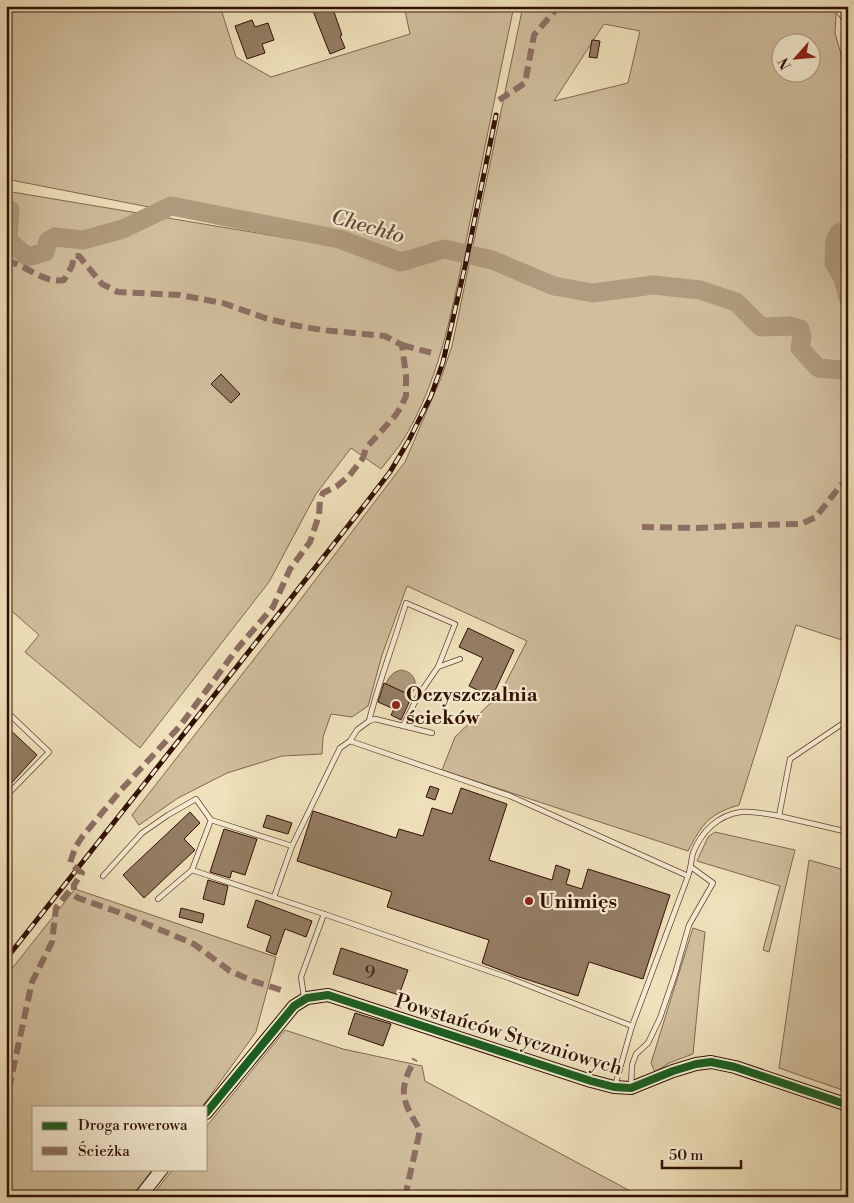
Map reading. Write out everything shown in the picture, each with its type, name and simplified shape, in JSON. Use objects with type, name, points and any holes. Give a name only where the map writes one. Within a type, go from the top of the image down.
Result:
[{"type":"street","name":"Powstańców Styczniowych","points":[[304,999],[328,995],[614,1087],[630,1088],[673,1071],[696,1064],[711,1062],[735,1067],[848,1106]]},
{"type":"street","points":[[208,1111],[284,1016],[304,999]]},
{"type":"street","points":[[140,1197],[161,1170]]},
{"type":"lane","points":[[834,6],[848,23]]},
{"type":"lane","points":[[370,721],[377,688],[394,644],[406,603],[455,624],[438,667],[418,696],[402,726]]},
{"type":"lane","points":[[438,667],[460,659]]},
{"type":"lane","points":[[6,711],[49,752],[9,793],[6,790]]},
{"type":"lane","points":[[274,896],[292,846],[340,748],[350,741],[357,730],[375,719],[432,733]]},
{"type":"lane","points":[[780,816],[790,759],[848,720]]},
{"type":"lane","points":[[350,741],[510,796],[688,876]]},
{"type":"lane","points":[[103,876],[142,833],[196,799],[211,820],[292,846]]},
{"type":"lane","points":[[614,1087],[632,1026],[688,876],[693,854],[706,831],[721,819],[740,812],[780,816],[848,832]]},
{"type":"lane","points":[[158,899],[192,870],[211,820]]},
{"type":"lane","points":[[630,1088],[632,1065],[636,1054],[648,1043],[660,1018],[689,925],[713,884],[691,867]]},
{"type":"lane","points":[[192,870],[274,896],[509,978],[632,1026]]},
{"type":"lane","points":[[304,999],[301,977],[324,914]]},
{"type":"shaded area","points":[[6,6],[220,6],[236,57],[271,77],[410,34],[404,6],[514,6],[447,330],[428,390],[415,418],[400,445],[381,469],[351,448],[316,494],[269,582],[140,748],[25,652],[39,635],[6,606],[6,191],[419,260],[6,179]]},
{"type":"shaded area","points":[[523,6],[828,6],[836,15],[835,33],[844,65],[848,63],[848,146],[840,158],[848,151],[848,642],[796,625],[739,805],[713,816],[702,827],[688,851],[442,770],[455,737],[500,694],[527,641],[407,586],[382,655],[368,706],[352,717],[331,714],[323,737],[322,754],[282,756],[227,773],[178,798],[139,825],[132,815],[294,608],[405,462],[441,378],[452,346]],"holes":[[[604,24],[640,31],[628,83],[554,101]]]},
{"type":"shaded area","points":[[401,670],[413,676],[415,687],[410,695],[386,684],[392,675]]},
{"type":"shaded area","points":[[715,832],[795,850],[769,952],[763,950],[780,886],[697,861],[708,837]]},
{"type":"shaded area","points":[[809,860],[848,871],[848,1092],[779,1068]]},
{"type":"shaded area","points":[[75,889],[276,957],[256,1032],[203,1106],[32,1106],[32,1170],[152,1170],[131,1197],[6,1197],[6,976]]},
{"type":"shaded area","points":[[693,928],[705,932],[693,1054],[669,1063],[655,1072],[651,1063]]},
{"type":"shaded area","points":[[285,1030],[343,1049],[422,1066],[425,1081],[634,1193],[653,1197],[151,1197],[172,1170],[208,1170],[208,1125]]},
{"type":"building","points":[[311,6],[332,6],[345,48],[330,54]]},
{"type":"building","points":[[252,20],[255,27],[268,23],[274,40],[262,44],[265,53],[247,59],[235,26]]},
{"type":"building","points":[[592,40],[600,41],[597,58],[589,57]]},
{"type":"building","points":[[221,374],[240,394],[231,403],[211,384]]},
{"type":"building","points":[[468,628],[514,650],[492,697],[469,686],[483,658],[459,647]]},
{"type":"building","name":"Oczyszczalnia ścieków","points":[[384,683],[412,696],[401,720],[391,715],[394,709],[378,702]]},
{"type":"building","points":[[6,726],[37,755],[8,787],[6,786]]},
{"type":"building","points":[[430,786],[439,789],[435,800],[426,797]]},
{"type":"building","name":"Unimięs","points":[[461,788],[507,804],[489,860],[552,880],[556,865],[570,870],[566,884],[582,889],[588,869],[670,895],[643,979],[589,962],[578,996],[516,976],[482,963],[489,940],[387,907],[392,892],[297,861],[313,811],[396,838],[399,829],[423,836],[432,808],[452,814]]},
{"type":"building","points":[[190,812],[200,823],[184,839],[195,850],[144,898],[123,875]]},
{"type":"building","points":[[267,815],[292,823],[288,834],[263,827]]},
{"type":"building","points":[[224,829],[257,839],[245,875],[232,871],[230,878],[210,872]]},
{"type":"building","points":[[208,880],[228,886],[224,905],[203,899]]},
{"type":"building","points":[[256,900],[312,921],[306,937],[285,929],[276,955],[266,951],[271,936],[247,927]]},
{"type":"building","points":[[181,908],[204,914],[202,923],[179,917]]},
{"type":"building","points":[[341,948],[408,970],[399,995],[333,974]]},
{"type":"building","points":[[355,1013],[391,1024],[383,1046],[348,1034]]},
{"type":"waterway","name":"Chechło","points":[[6,208],[10,210],[8,241],[28,257],[45,252],[48,241],[55,237],[83,240],[123,229],[171,206],[339,239],[401,262],[444,249],[492,260],[554,286],[593,293],[653,285],[700,290],[736,302],[761,327],[791,326],[800,329],[802,337],[800,348],[818,368],[848,369]]},
{"type":"waterway","name":"Chechło","points":[[848,230],[839,233],[835,241],[834,263],[843,278],[848,298]]},
{"type":"waterway","name":"Chechło","points":[[395,267],[397,259]]},
{"type":"railway","points":[[6,959],[363,507],[390,472],[409,440],[431,396],[443,362],[466,262],[496,115]]},
{"type":"marked path","points":[[499,100],[525,83],[534,35],[559,6]]},
{"type":"marked path","points":[[6,261],[21,266],[42,277],[64,280],[72,266],[74,256],[79,256],[102,284],[118,292],[180,295],[223,303],[265,318],[293,325],[322,330],[385,336],[402,345],[406,376],[406,396],[401,407],[366,448],[363,458],[349,476],[337,486],[323,493],[320,500],[319,515],[310,542],[290,569],[273,607],[237,649],[180,726],[121,790],[82,837],[75,848],[70,863],[82,873],[74,885],[74,895],[78,898],[118,912],[194,944],[230,971],[284,991]]},
{"type":"marked path","points":[[402,345],[436,354]]},
{"type":"marked path","points":[[642,527],[698,528],[801,524],[816,517],[841,485],[848,483]]},
{"type":"marked path","points":[[6,1107],[32,982],[52,942],[56,908],[74,885]]},
{"type":"marked path","points":[[405,1197],[420,1130],[409,1111],[404,1096],[406,1080],[415,1059]]},
{"type":"cycle path","points":[[208,1111],[294,1006],[307,998],[328,995],[614,1087],[631,1088],[673,1071],[696,1064],[711,1062],[735,1067],[848,1105]]},
{"type":"place","name":"Oczyszczalnia ścieków","points":[[396,705]]},
{"type":"place","name":"Unimięs","points":[[529,901]]}]
